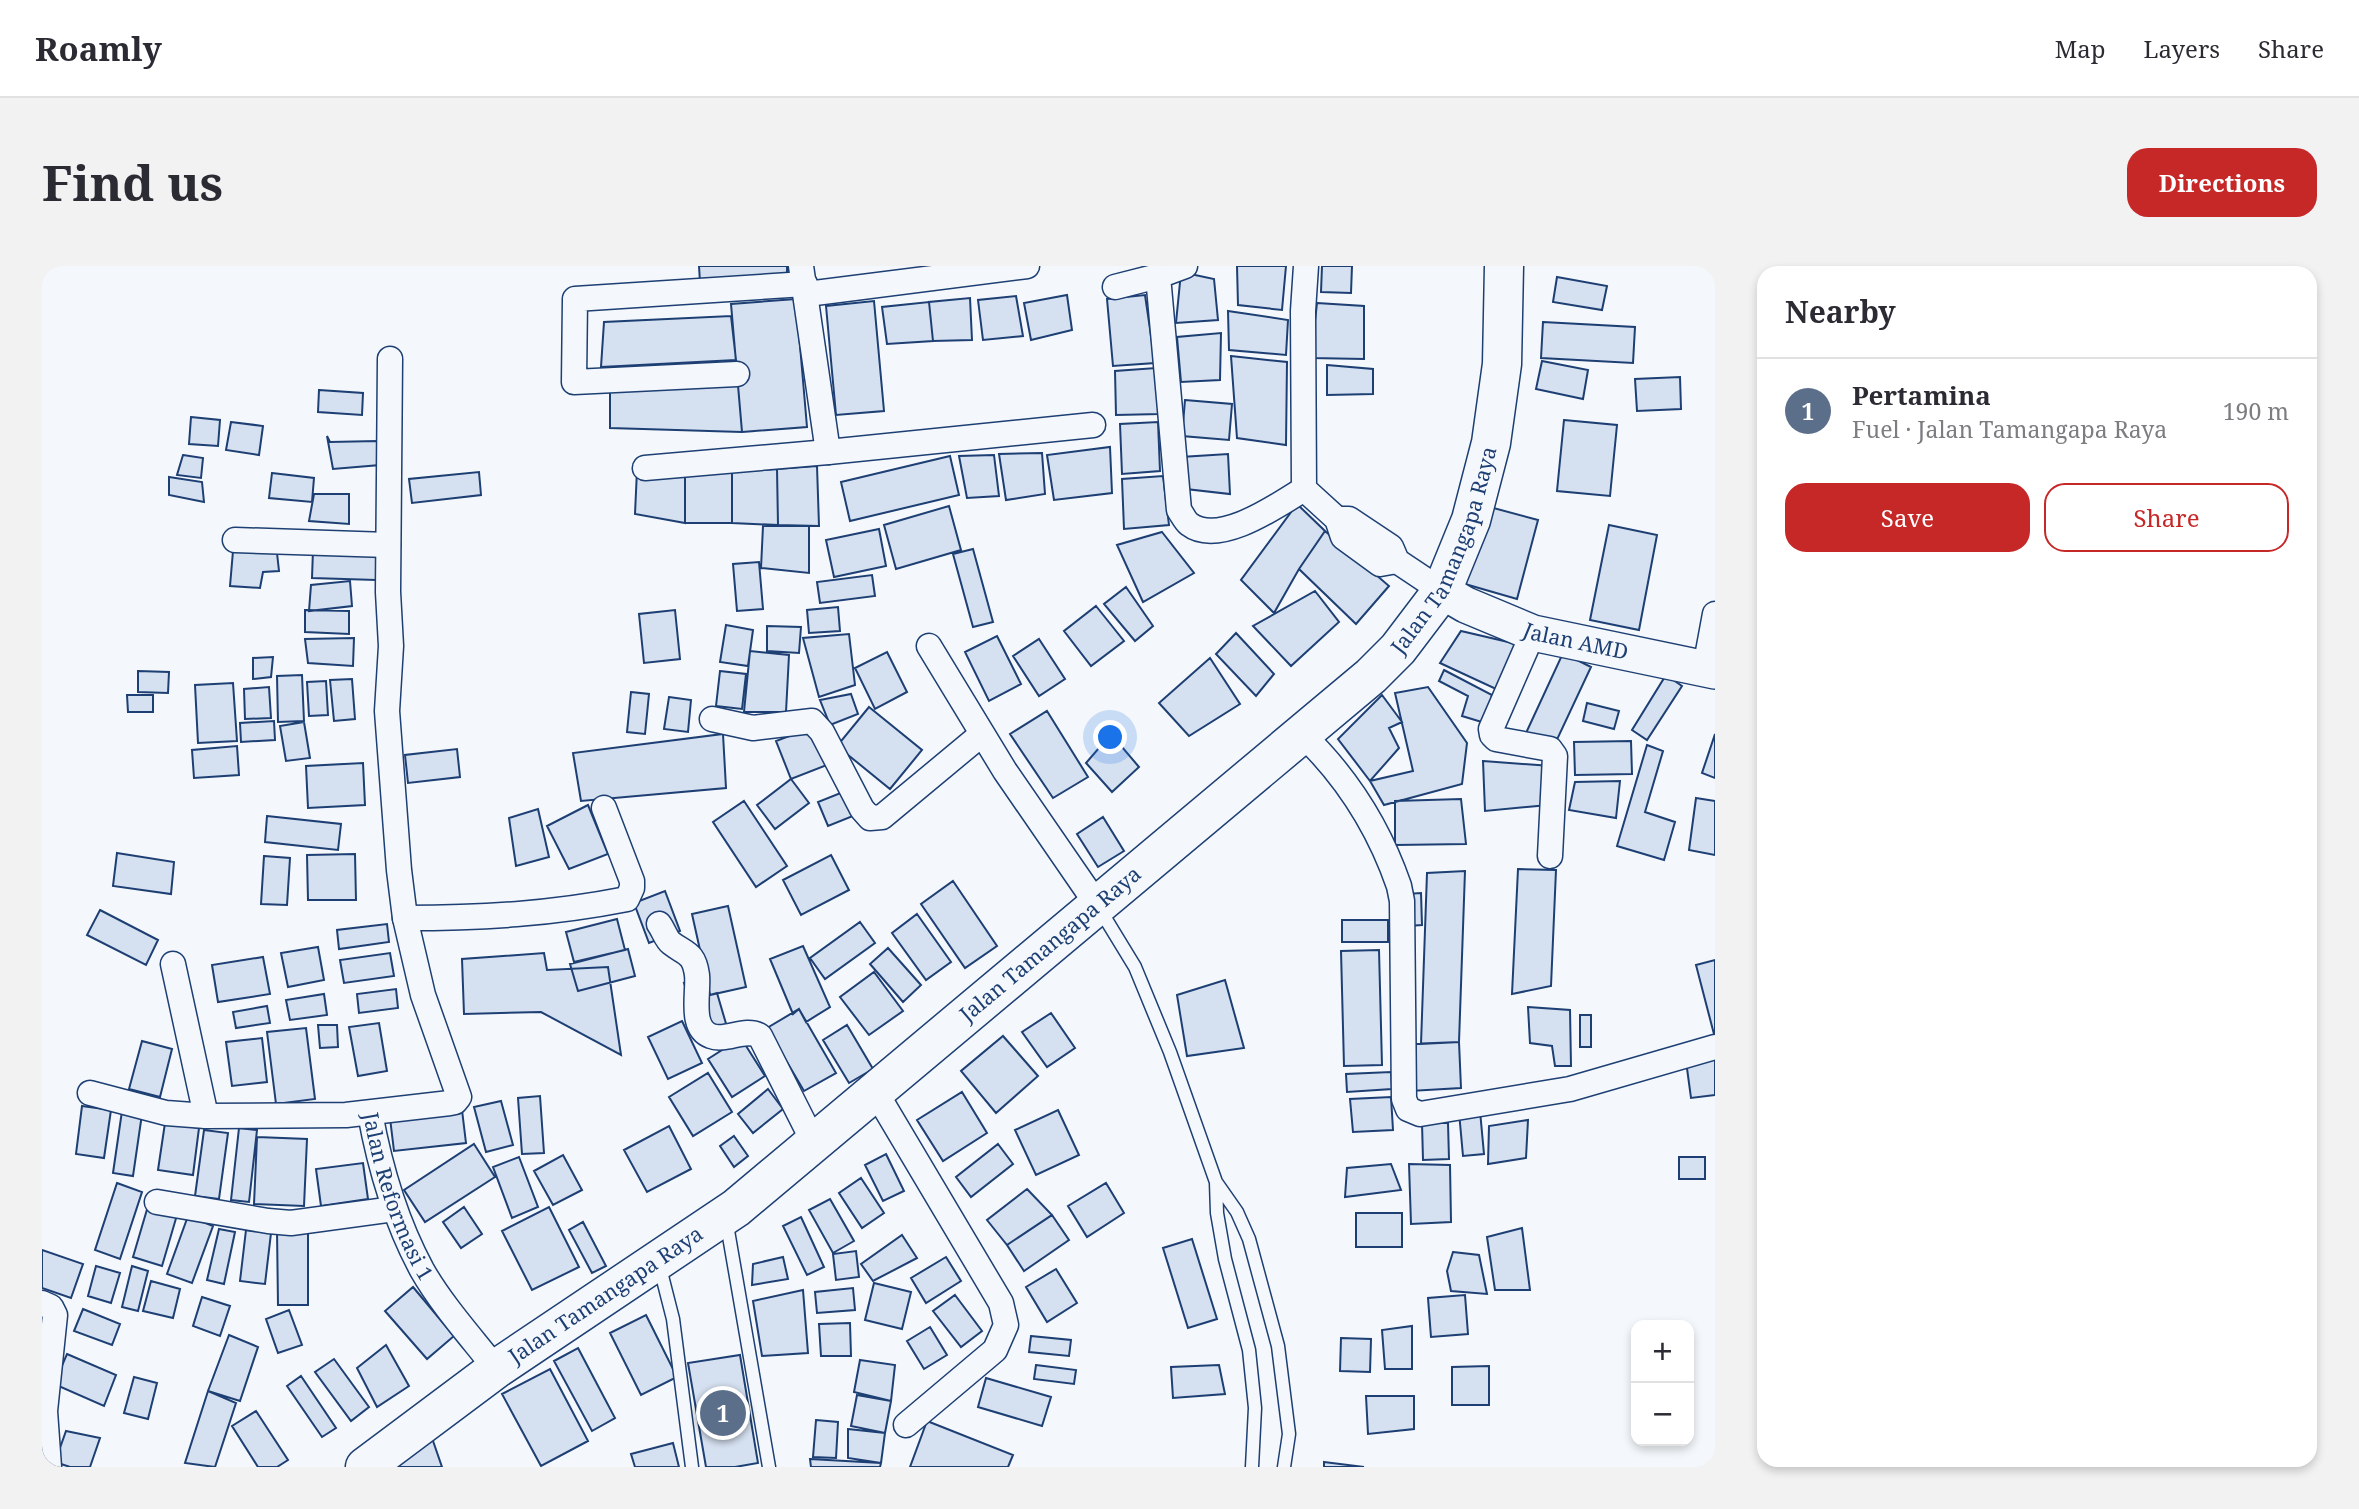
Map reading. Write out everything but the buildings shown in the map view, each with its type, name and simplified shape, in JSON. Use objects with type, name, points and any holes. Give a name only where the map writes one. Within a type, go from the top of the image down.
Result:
[{"type":"main road","name":"Jalan Tamangapa Raya","points":[[366,1467],[496,1369],[726,1215],[1098,906],[1371,676],[1398,649],[1442,591],[1471,520],[1490,443],[1502,364],[1504,266]]},
{"type":"street","points":[[737,374],[574,382],[575,299],[1027,266]]},
{"type":"street","points":[[1115,287],[1185,266]]},
{"type":"street","points":[[1306,266],[1303,311],[1304,489],[1337,519],[1349,519],[1391,547],[1397,561],[1442,591]]},
{"type":"street","points":[[1158,276],[1179,510],[1188,523],[1207,531],[1237,526],[1304,489]]},
{"type":"street","points":[[804,281],[828,452]]},
{"type":"street","points":[[369,1113],[450,1103],[459,1097],[426,1005],[405,918],[399,870],[387,711],[391,646],[388,545],[390,359]]},
{"type":"street","points":[[645,468],[1093,425]]},
{"type":"street","points":[[235,540],[388,545]]},
{"type":"street","name":"Jalan AMD","points":[[1442,591],[1466,605],[1533,633],[1710,670]]},
{"type":"street","points":[[1710,670],[1715,614]]},
{"type":"street","points":[[1533,633],[1491,729],[1496,739],[1550,749],[1555,756],[1550,856]]},
{"type":"street","points":[[929,646],[1005,771],[1098,906]]},
{"type":"street","points":[[712,719],[753,728],[812,720],[822,732],[862,809],[870,818],[883,817],[982,734]]},
{"type":"street","points":[[1302,734],[1352,790],[1399,886],[1402,901],[1404,1099],[1408,1109],[1420,1114],[1570,1089],[1715,1048]]},
{"type":"street","points":[[405,918],[484,918],[577,909],[627,900],[632,881],[604,808]]},
{"type":"street","points":[[659,924],[670,942],[684,950],[693,960],[697,974],[697,1017],[704,1032],[713,1037],[753,1032],[760,1036],[814,1143]]},
{"type":"street","points":[[173,964],[206,1116]]},
{"type":"street","points":[[876,1091],[1000,1303],[1006,1325],[995,1350],[906,1425]]},
{"type":"street","name":"Jalan Reformasi 1","points":[[90,1093],[166,1113],[206,1116],[369,1113],[379,1161],[394,1209],[427,1277],[496,1369]]},
{"type":"street","points":[[157,1202],[268,1222],[291,1223],[394,1209]]},
{"type":"street","points":[[42,1303],[51,1307],[55,1315],[45,1411],[49,1467]]},
{"type":"lane","points":[[1098,906],[1135,967],[1170,1052],[1216,1182],[1237,1212],[1249,1239],[1278,1346],[1289,1434],[1284,1467]]},
{"type":"lane","points":[[1216,1182],[1217,1213],[1223,1247],[1249,1350],[1255,1408],[1252,1467]]},
{"type":"lane","points":[[726,1215],[769,1467]]},
{"type":"lane","points":[[658,1260],[673,1318],[692,1467]]},
{"type":"place","name":"Pertamina","points":[[723,1413]]}]
